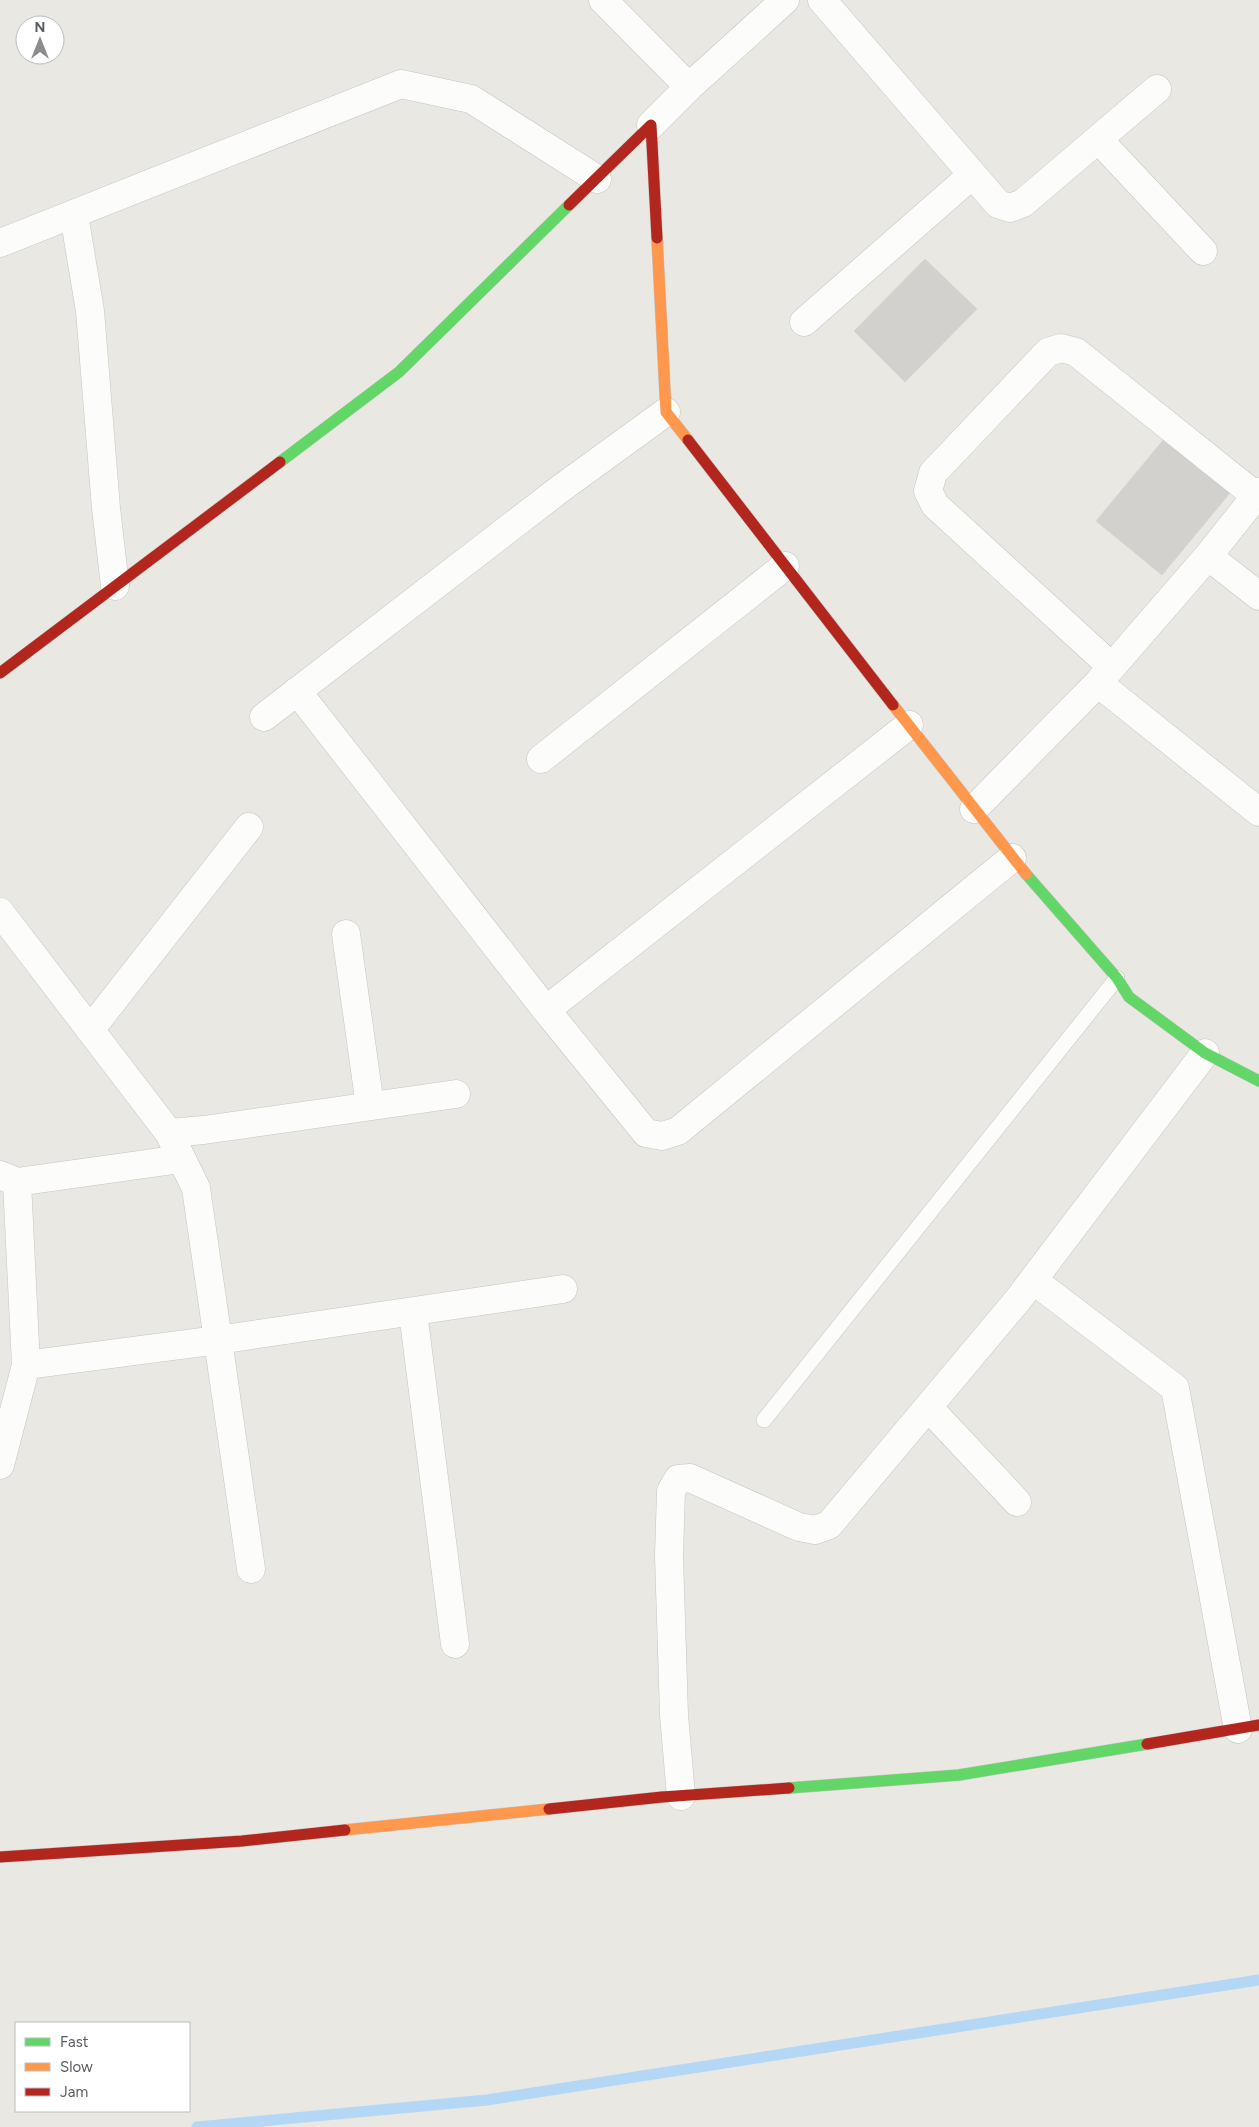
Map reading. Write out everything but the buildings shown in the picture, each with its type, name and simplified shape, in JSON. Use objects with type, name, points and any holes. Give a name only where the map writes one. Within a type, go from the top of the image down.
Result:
[{"type":"street","points":[[603,0],[689,87]]},
{"type":"street","points":[[1,670],[116,586],[398,372],[689,87],[784,0]]},
{"type":"street","points":[[822,0],[998,204],[1010,208],[1023,203],[1157,89]]},
{"type":"street","points":[[0,243],[401,84],[471,99],[597,179]]},
{"type":"street","points":[[651,125],[666,412],[1012,858],[1117,978],[1129,997],[1206,1053],[1259,1081]]},
{"type":"street","points":[[1098,139],[1203,251]]},
{"type":"street","points":[[804,322],[972,175]]},
{"type":"street","points":[[74,215],[90,311],[106,508],[116,586]]},
{"type":"street","points":[[974,809],[1105,675],[1208,556],[1257,494],[1076,352],[1061,348],[1048,352],[933,473],[928,491],[935,505],[1105,675],[1259,812]]},
{"type":"street","points":[[264,717],[560,489],[666,412]]},
{"type":"street","points":[[1208,556],[1259,596]]},
{"type":"street","points":[[541,759],[785,566]]},
{"type":"street","points":[[297,692],[546,1010],[646,1133],[662,1136],[678,1131],[1012,858]]},
{"type":"street","points":[[546,1010],[909,725]]},
{"type":"street","points":[[90,1030],[249,827]]},
{"type":"street","points":[[0,912],[169,1133],[196,1188],[251,1569]]},
{"type":"street","points":[[346,934],[370,1106]]},
{"type":"street","points":[[681,1796],[674,1715],[669,1556],[671,1491],[678,1479],[690,1478],[799,1527],[815,1530],[829,1525],[1033,1280],[1206,1053]]},
{"type":"street","points":[[169,1133],[204,1130],[456,1094]]},
{"type":"street","points":[[0,1465],[26,1365],[9,1178],[181,1159]]},
{"type":"street","points":[[0,1857],[242,1842],[681,1796],[959,1775],[1248,1727],[1175,1388],[1033,1280]]},
{"type":"street","points":[[26,1365],[218,1340],[563,1289]]},
{"type":"street","points":[[413,1312],[455,1644]]},
{"type":"street","points":[[928,1407],[1017,1502]]},
{"type":"lane","points":[[764,1420],[1117,978]]},
{"type":"waterway","points":[[197,2127],[487,2100],[1259,1980]]},
{"type":"traffic: fast","points":[[280,462],[399,372],[569,205]]},
{"type":"traffic: fast","points":[[1026,874],[1117,978],[1129,997],[1205,1053],[1259,1081]]},
{"type":"traffic: fast","points":[[789,1788],[959,1775],[1147,1744]]},
{"type":"traffic: slow","points":[[657,238],[666,412],[688,440]]},
{"type":"traffic: slow","points":[[893,705],[1026,874]]},
{"type":"traffic: slow","points":[[345,1830],[549,1809]]},
{"type":"traffic: jam","points":[[569,205],[651,125],[657,238]]},
{"type":"traffic: jam","points":[[688,440],[893,705]]},
{"type":"traffic: jam","points":[[0,673],[280,462]]},
{"type":"traffic: jam","points":[[1147,1744],[1259,1725]]},
{"type":"traffic: jam","points":[[549,1809],[662,1797],[789,1788]]},
{"type":"traffic: jam","points":[[0,1857],[242,1841],[345,1830]]}]
